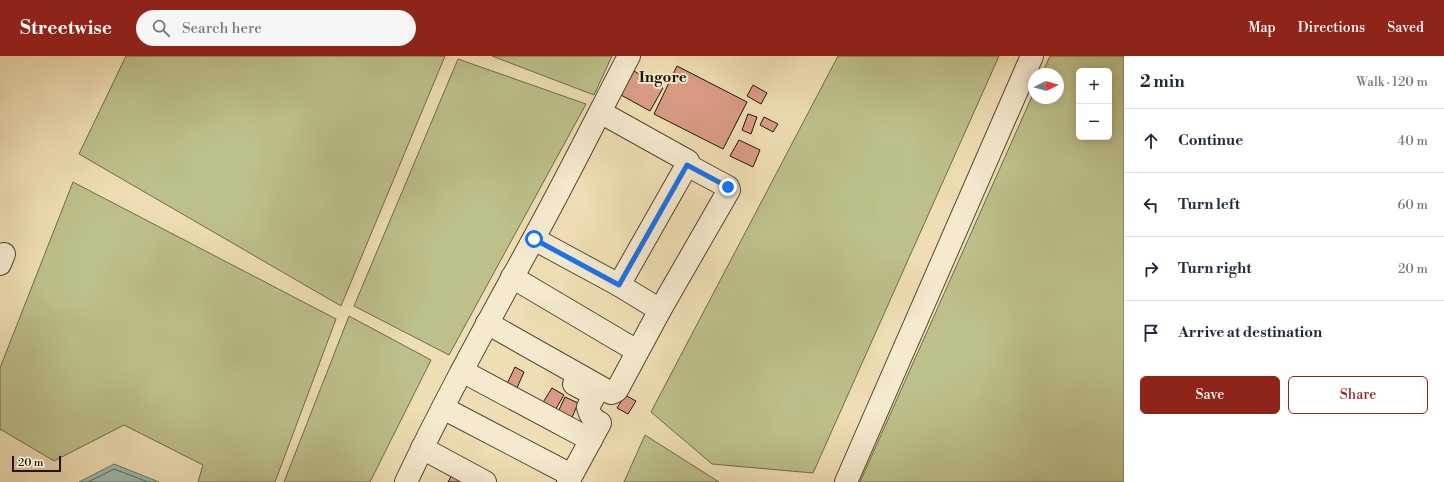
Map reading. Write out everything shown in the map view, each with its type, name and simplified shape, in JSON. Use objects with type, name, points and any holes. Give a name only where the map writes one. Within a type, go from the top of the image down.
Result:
[{"type":"street","points":[[406,482],[462,371],[534,239],[629,56]]},
{"type":"street","points":[[846,482],[1032,56]]},
{"type":"street","points":[[600,112],[688,161],[619,285]]},
{"type":"street","points":[[484,329],[611,393],[617,390],[637,351],[729,190],[728,187],[687,165]]},
{"type":"street","points":[[534,239],[619,285],[660,310]]},
{"type":"street","points":[[512,277],[637,351]]},
{"type":"street","points":[[443,408],[569,479],[600,423],[594,420],[591,416],[588,407],[595,395],[484,329]]},
{"type":"street","points":[[462,371],[591,440]]},
{"type":"street","points":[[422,448],[485,482]]},
{"type":"green space","points":[[126,56],[445,56],[341,306],[79,154]]},
{"type":"green space","points":[[492,56],[612,56],[594,95]]},
{"type":"green space","points":[[838,56],[999,56],[813,473],[712,464],[651,412]]},
{"type":"green space","points":[[1050,56],[1124,56],[1124,482],[860,482],[1029,104],[1064,104],[1064,68],[1045,68]]},
{"type":"green space","points":[[458,59],[586,104],[449,355],[354,306]]},
{"type":"green space","points":[[73,182],[336,319],[275,482],[198,482],[203,465],[124,425],[54,461],[0,429],[0,368]]},
{"type":"green space","points":[[349,316],[431,360],[370,482],[284,482]]},
{"type":"green space","points":[[645,435],[719,482],[624,482]]},
{"type":"water","points":[[114,464],[159,482],[79,482]]},
{"type":"building","points":[[677,66],[747,102],[723,149],[654,114]]},
{"type":"building","points":[[634,71],[663,88],[650,111],[621,95]]},
{"type":"building","points":[[753,85],[767,93],[761,104],[747,96]]},
{"type":"building","points":[[748,114],[757,117],[751,134],[742,130]]},
{"type":"building","points":[[764,117],[778,124],[773,132],[760,125]]},
{"type":"building","points":[[739,140],[760,150],[753,167],[730,156]]},
{"type":"building","points":[[515,367],[524,372],[516,390],[506,386]]},
{"type":"building","points":[[552,388],[564,395],[554,412],[542,404]]},
{"type":"building","points":[[625,395],[636,401],[628,414],[617,408]]},
{"type":"building","points":[[565,397],[578,403],[571,420],[557,414]]},
{"type":"building","points":[[452,475],[465,482],[448,482]]},
{"type":"district","name":"Ingore","points":[[663,77]]},
{"type":"route","points":[[534,239],[619,285],[687,165],[728,187]]}]
